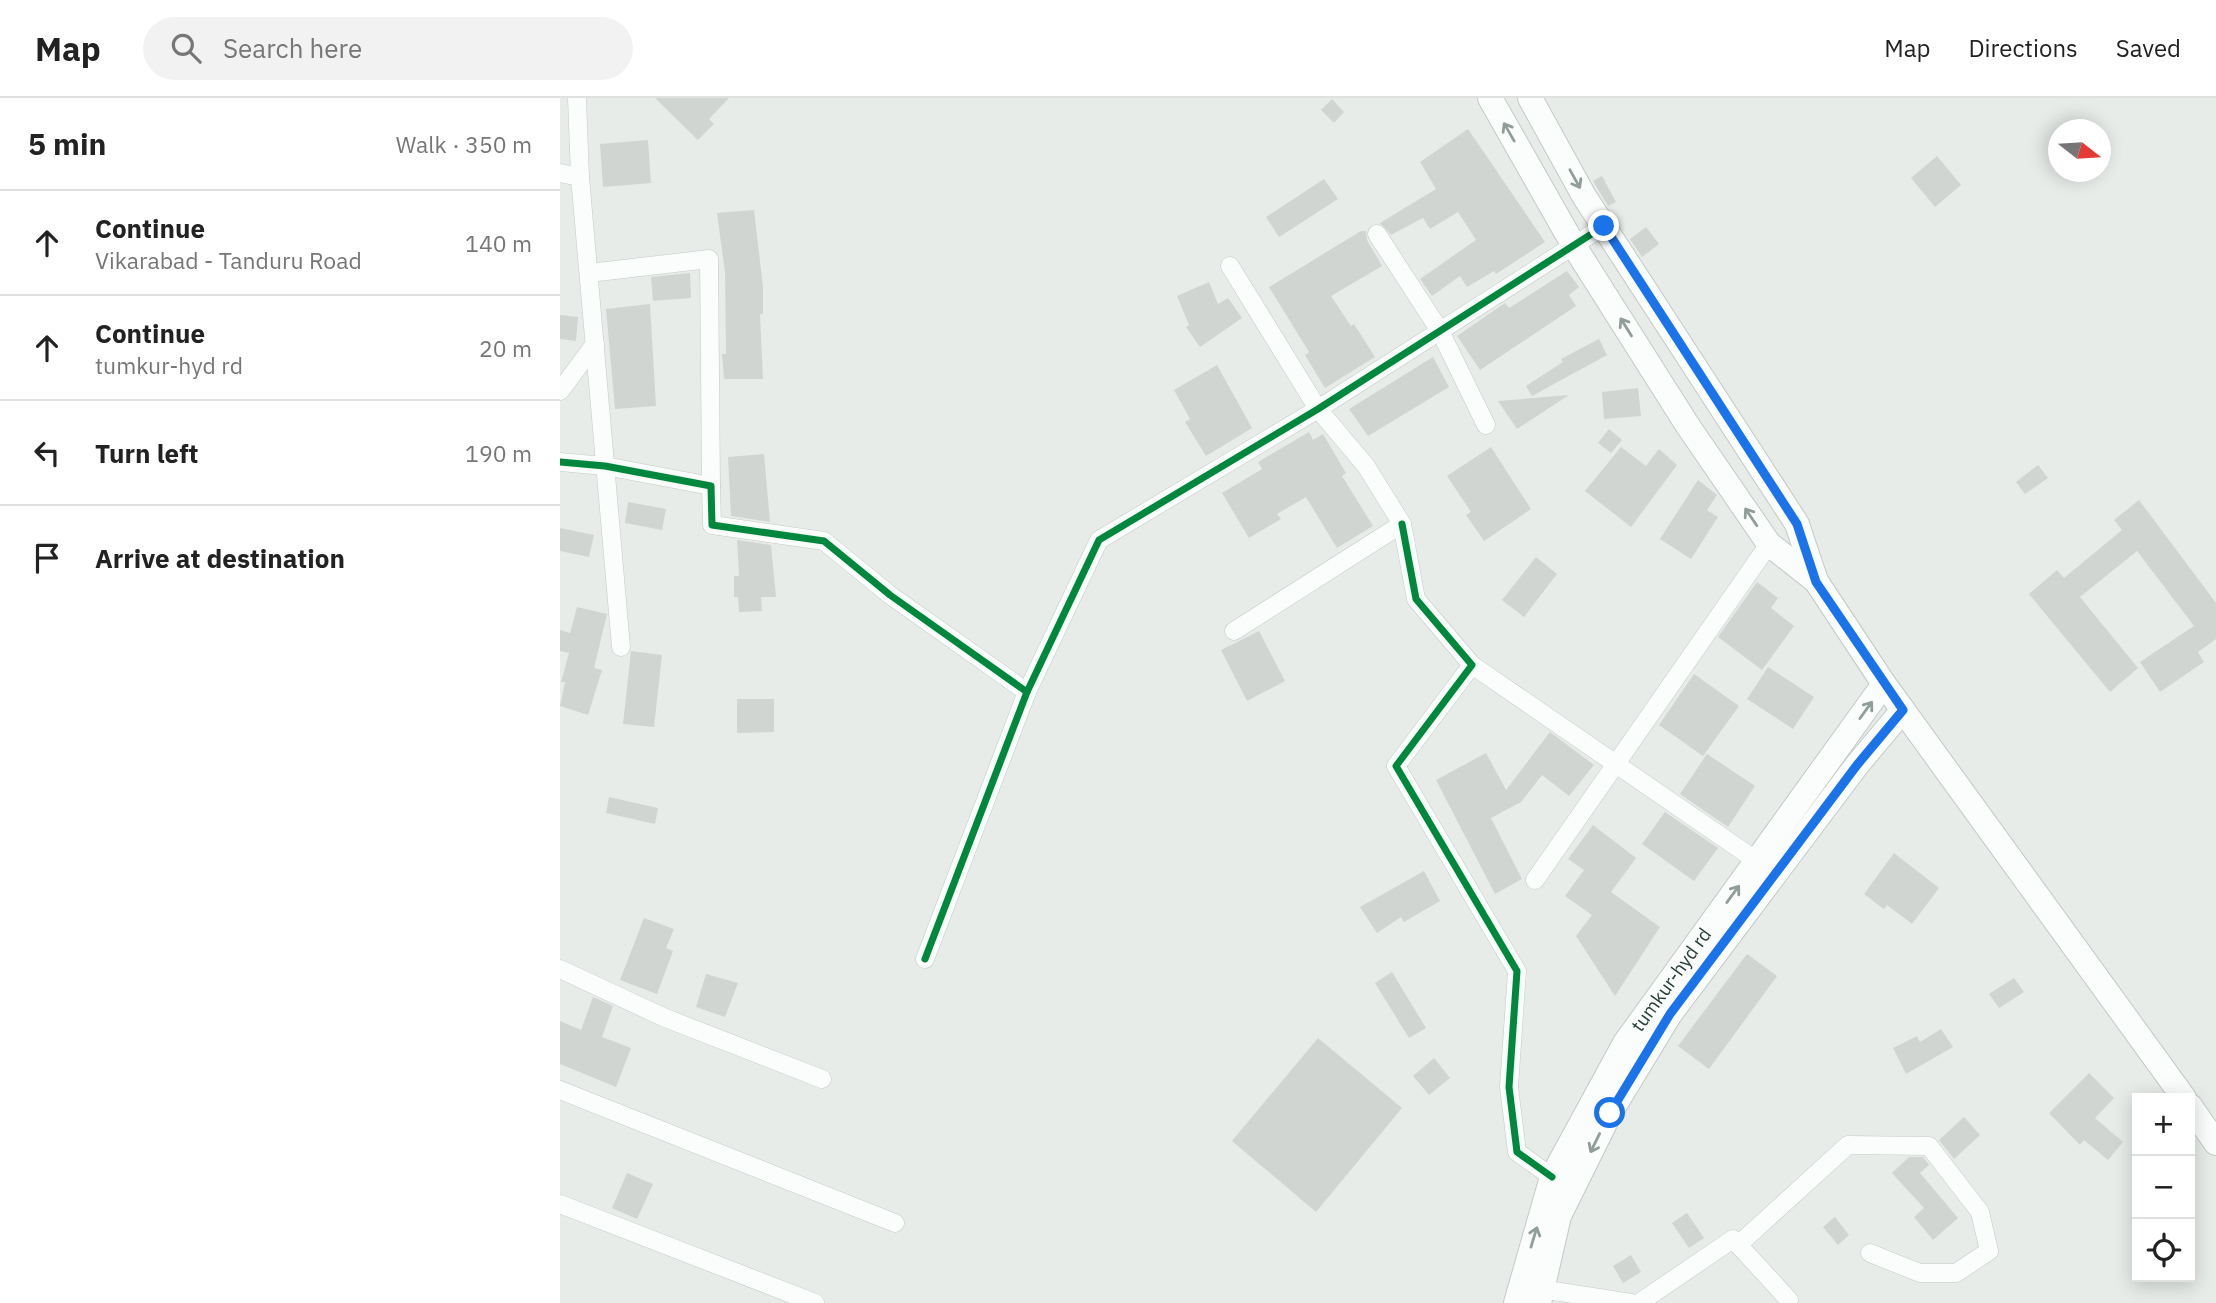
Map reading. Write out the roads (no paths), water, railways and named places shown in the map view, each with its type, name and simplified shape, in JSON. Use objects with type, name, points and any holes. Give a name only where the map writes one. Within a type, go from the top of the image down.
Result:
[{"type":"main road","points":[[1490,98],[1574,246],[1688,426],[1769,544],[1816,582]]},
{"type":"main road","points":[[1530,98],[1604,226],[1797,524],[1816,582],[1884,684],[2180,1093]]},
{"type":"main road","name":"tumkur-hyd rd","points":[[1516,1303],[1552,1177],[1625,1043],[1884,684]]},
{"type":"main road","points":[[1540,1296],[1559,1216],[1610,1113],[1670,1014],[1857,765],[1903,710]]},
{"type":"main road","points":[[2195,1114],[2216,1143]]},
{"type":"street","points":[[577,98],[580,177],[621,647]]},
{"type":"street","points":[[560,173],[580,177]]},
{"type":"street","points":[[925,959],[1027,692],[1099,540],[1318,408],[1604,226]]},
{"type":"street","points":[[1377,234],[1440,331],[1486,425]]},
{"type":"street","points":[[589,273],[709,259],[712,525],[824,541],[890,595],[1027,692]]},
{"type":"street","points":[[1230,266],[1318,408],[1367,466],[1402,524],[1416,599],[1472,665],[1757,861]]},
{"type":"street","points":[[560,391],[595,344]]},
{"type":"street","points":[[560,462],[606,466],[711,486]]},
{"type":"street","points":[[1234,631],[1402,524]]},
{"type":"street","points":[[1535,880],[1769,544]]},
{"type":"street","points":[[1472,665],[1396,766],[1517,971],[1508,1087],[1517,1152],[1552,1177]]},
{"type":"street","points":[[560,969],[663,1017],[822,1079]]},
{"type":"street","points":[[560,1090],[895,1223]]},
{"type":"street","points":[[1738,1245],[1847,1146],[1929,1146],[1980,1212],[1989,1251],[1956,1273],[1920,1273],[1870,1252]]},
{"type":"street","points":[[560,1204],[815,1303]]},
{"type":"street","points":[[1639,1303],[1733,1239],[1790,1300]]},
{"type":"street","points":[[1540,1296],[1631,1303]]}]
